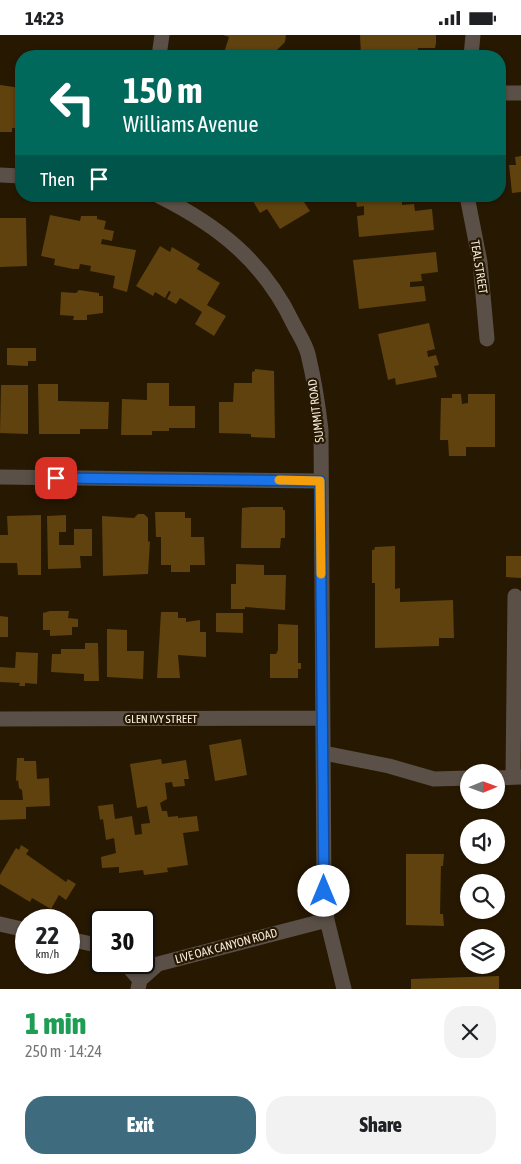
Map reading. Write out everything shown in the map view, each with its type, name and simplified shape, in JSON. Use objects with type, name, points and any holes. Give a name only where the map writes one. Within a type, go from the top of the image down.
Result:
[{"type":"street","points":[[161,50],[162,35]]},
{"type":"street","points":[[472,50],[473,35]]},
{"type":"street","points":[[506,93],[521,93]]},
{"type":"street","points":[[0,175],[15,176]]},
{"type":"street","name":"SUMMIT ROAD","points":[[169,202],[226,236],[258,265],[285,307],[307,352],[316,391],[321,429],[324,891],[327,920],[344,989]]},
{"type":"street","name":"TEAL STREET","points":[[468,202],[480,262],[488,339]]},
{"type":"street","points":[[0,477],[320,481]]},
{"type":"street","points":[[515,595],[517,777]]},
{"type":"street","name":"GLEN IVY STREET","points":[[0,719],[322,718]]},
{"type":"street","points":[[324,753],[389,766],[434,779],[460,778]]},
{"type":"street","name":"LIVE OAK CANYON ROAD","points":[[139,984],[158,964],[327,920]]},
{"type":"street","points":[[0,924],[15,927]]},
{"type":"building","points":[[223,35],[286,35],[285,42],[277,50],[225,50],[229,37]]},
{"type":"building","points":[[360,35],[436,35],[435,48],[418,48],[418,50],[361,50]]},
{"type":"building","points":[[0,85],[15,87],[15,128],[12,128],[12,132],[0,132]]},
{"type":"building","points":[[521,156],[521,192],[512,193],[509,165],[516,165],[515,157]]},
{"type":"building","points":[[254,202],[304,202],[310,211],[280,229],[267,209],[260,213]]},
{"type":"building","points":[[356,202],[402,202],[402,205],[414,204],[415,211],[432,209],[434,230],[359,237],[357,216],[364,215],[364,206],[357,207]]},
{"type":"building","points":[[50,215],[80,221],[81,216],[97,216],[97,219],[106,221],[104,229],[114,231],[112,241],[102,239],[101,244],[136,250],[127,292],[113,288],[115,276],[90,271],[91,266],[80,264],[79,269],[54,265],[55,259],[41,256]]},
{"type":"building","points":[[0,218],[26,218],[27,266],[0,267]]},
{"type":"building","points":[[160,246],[170,252],[172,247],[200,264],[197,269],[220,283],[207,305],[226,316],[214,336],[195,324],[202,312],[180,298],[176,304],[167,299],[171,292],[169,291],[165,298],[155,292],[153,296],[136,286]]},
{"type":"building","points":[[436,252],[438,272],[421,274],[422,281],[410,282],[410,287],[424,286],[426,301],[359,309],[353,260]]},
{"type":"building","points":[[79,290],[99,293],[99,296],[103,296],[103,313],[87,315],[87,320],[73,320],[74,316],[60,315],[61,292],[76,293]]},
{"type":"building","points":[[429,323],[435,349],[427,351],[428,357],[436,355],[439,365],[434,366],[437,377],[396,385],[395,378],[388,380],[378,334]]},
{"type":"building","points":[[7,348],[36,348],[36,361],[28,361],[28,366],[7,365]]},
{"type":"building","points":[[255,369],[274,371],[275,438],[251,437],[251,434],[219,433],[219,402],[233,402],[234,383],[252,383],[252,372]]},
{"type":"building","points":[[147,383],[169,383],[169,406],[195,406],[195,428],[169,428],[169,431],[152,431],[152,435],[121,435],[122,399],[147,400]]},
{"type":"building","points":[[38,384],[58,384],[58,401],[109,402],[108,429],[80,429],[80,434],[39,434]]},
{"type":"building","points":[[1,385],[28,385],[28,434],[0,433]]},
{"type":"building","points":[[452,394],[461,394],[462,404],[468,403],[468,394],[495,394],[495,447],[466,447],[466,456],[449,456],[448,440],[440,440],[441,398],[452,398]]},
{"type":"building","points":[[283,507],[283,510],[285,510],[285,538],[281,538],[280,548],[241,548],[242,508]]},
{"type":"building","points":[[155,512],[185,512],[185,518],[191,518],[191,537],[204,537],[205,565],[190,565],[190,572],[171,572],[171,565],[161,565],[161,537],[156,537]]},
{"type":"building","points":[[138,514],[144,514],[148,518],[148,542],[150,541],[148,574],[103,576],[102,516],[134,518]]},
{"type":"building","points":[[41,515],[41,575],[18,575],[17,563],[0,563],[0,535],[8,535],[7,516]]},
{"type":"building","points":[[66,515],[66,532],[59,532],[59,545],[74,545],[74,529],[92,529],[92,556],[80,556],[81,568],[48,569],[47,516]]},
{"type":"building","points":[[395,546],[395,589],[400,588],[400,602],[453,600],[454,638],[439,638],[439,646],[375,648],[375,583],[372,583],[372,550],[375,547]]},
{"type":"building","points":[[506,556],[521,556],[521,578],[506,577]]},
{"type":"building","points":[[236,564],[264,565],[264,575],[286,575],[285,610],[245,607],[245,609],[231,609],[231,584],[236,584]]},
{"type":"building","points":[[69,611],[68,618],[78,619],[78,627],[72,627],[72,635],[50,636],[50,630],[43,630],[43,613]]},
{"type":"building","points":[[161,612],[178,612],[178,618],[186,618],[186,622],[200,620],[200,632],[206,632],[206,657],[178,655],[180,678],[157,678]]},
{"type":"building","points":[[216,613],[243,613],[243,633],[216,632]]},
{"type":"building","points":[[0,616],[8,617],[8,637],[0,637]]},
{"type":"building","points":[[278,624],[298,625],[298,663],[301,663],[301,669],[298,669],[298,678],[270,678],[270,654],[276,654],[278,650]]},
{"type":"building","points":[[107,629],[127,630],[127,651],[144,651],[143,679],[107,677]]},
{"type":"building","points":[[85,643],[98,643],[99,681],[84,681],[84,674],[51,672],[52,654],[61,654],[61,649],[85,649]]},
{"type":"building","points":[[16,652],[38,653],[37,684],[25,683],[25,686],[19,686],[20,683],[0,682],[0,667],[15,668]]},
{"type":"building","points":[[241,739],[247,775],[215,781],[209,745]]},
{"type":"building","points":[[17,758],[24,758],[24,761],[36,761],[37,779],[49,778],[50,806],[26,807],[26,819],[0,820],[0,800],[23,800],[22,790],[19,788],[18,780],[16,781]]},
{"type":"building","points":[[161,759],[162,764],[186,760],[189,779],[184,779],[185,786],[173,787],[172,782],[165,783],[167,799],[160,803],[162,811],[167,811],[168,817],[197,816],[199,831],[183,833],[188,865],[167,868],[168,872],[144,875],[143,870],[119,873],[119,867],[102,868],[101,857],[116,853],[114,838],[106,840],[103,819],[100,820],[98,806],[113,804],[115,819],[132,816],[135,835],[142,834],[141,824],[150,823],[147,806],[137,808],[130,764]]},
{"type":"building","points":[[21,845],[29,850],[26,854],[66,882],[68,879],[76,884],[66,900],[59,895],[51,909],[32,898],[30,902],[0,884],[0,875],[16,848],[19,850]]},
{"type":"building","points":[[406,854],[444,854],[443,866],[441,866],[440,914],[443,914],[444,926],[406,925]]},
{"type":"building","points":[[499,976],[499,989],[411,989],[411,979]]},
{"type":"slow traffic","points":[[279,480],[320,481],[321,574]]},
{"type":"route","points":[[56,478],[320,481],[324,891]]}]
